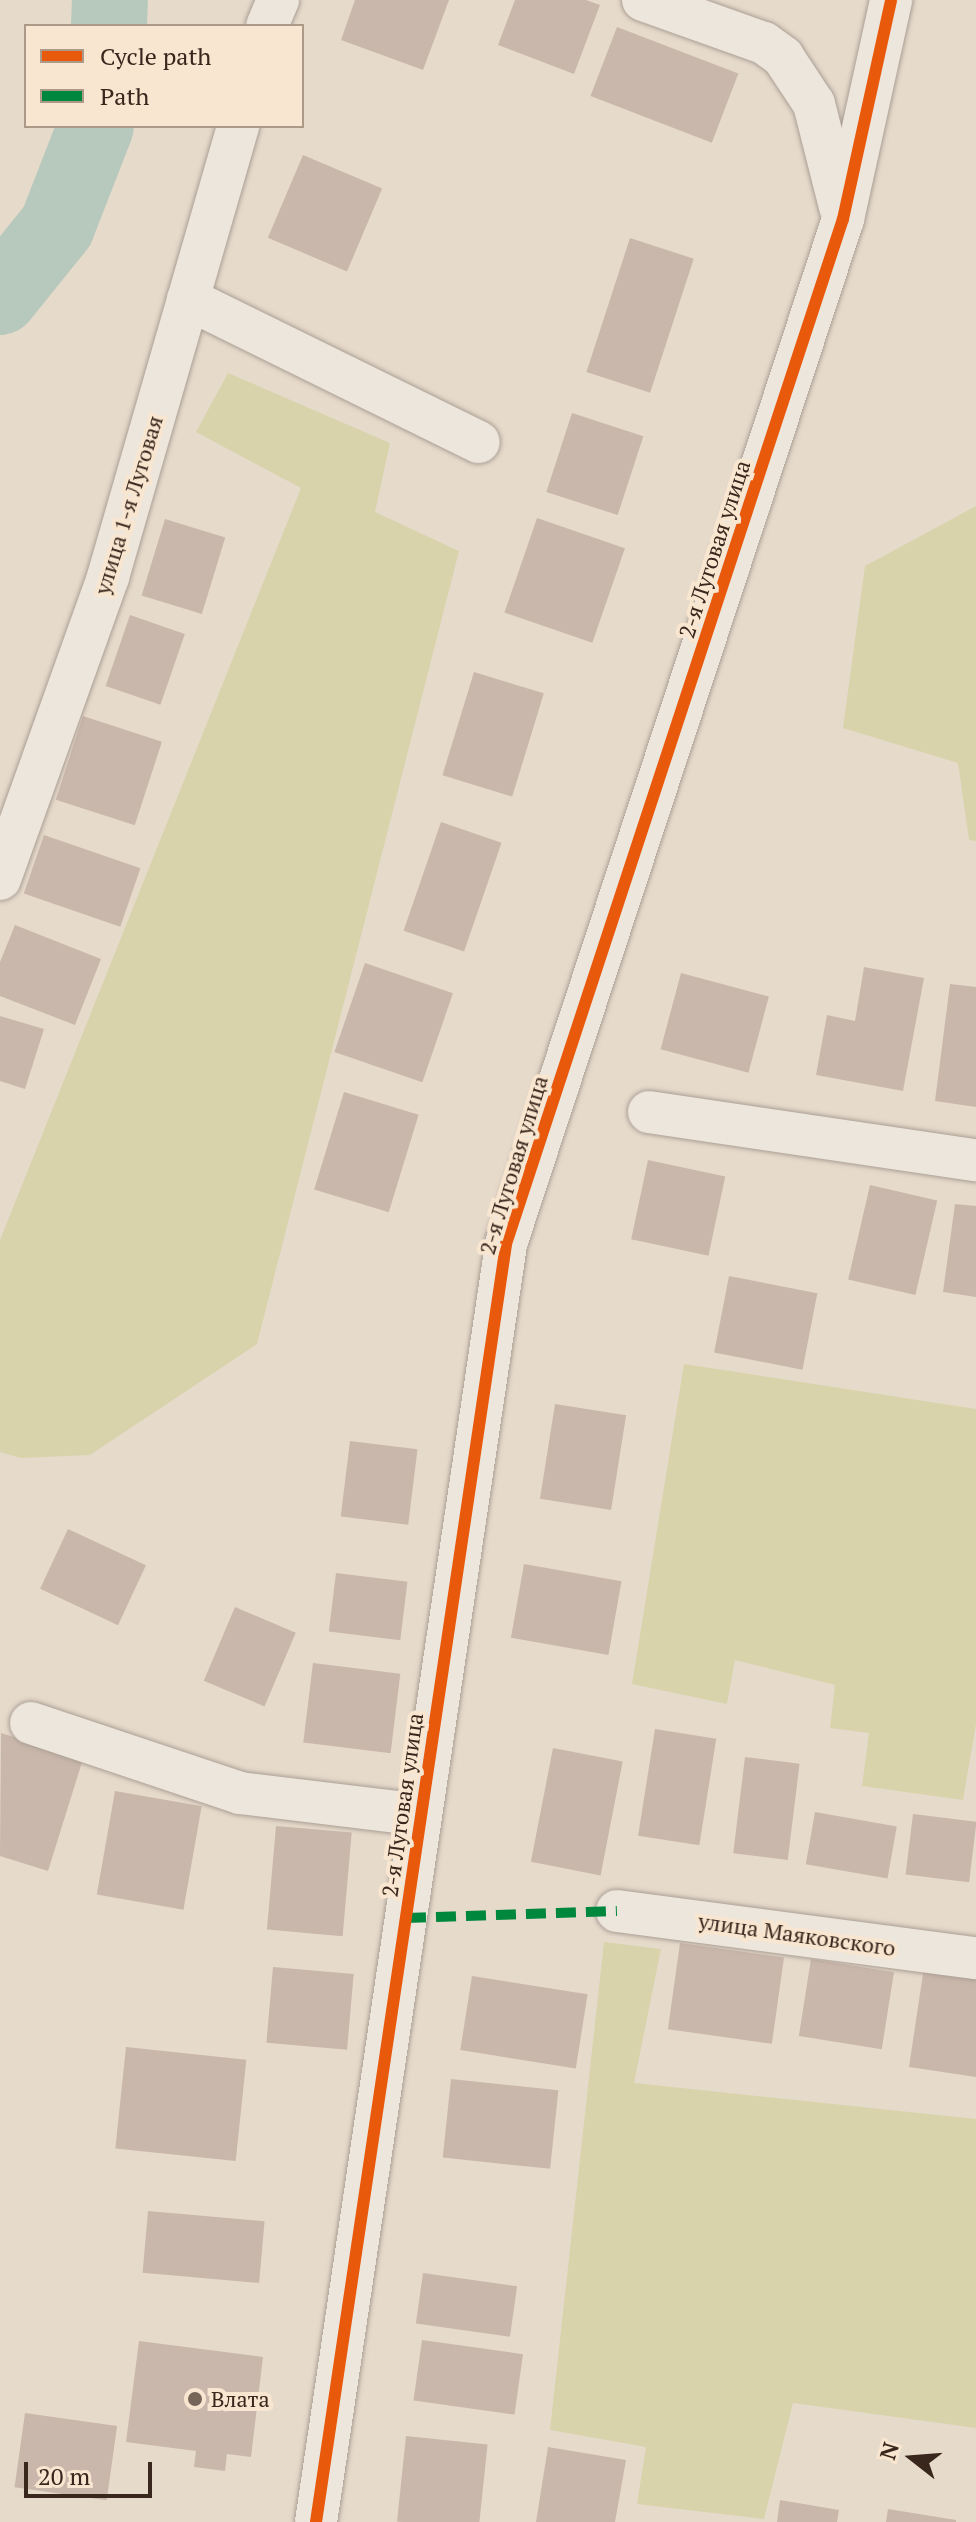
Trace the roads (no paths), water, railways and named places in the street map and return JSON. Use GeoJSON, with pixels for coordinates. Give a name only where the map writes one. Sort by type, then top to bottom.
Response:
{"type":"FeatureCollection","features":[{"type":"Feature","properties":{"kind":"street"},"geometry":{"type":"LineString","coordinates":[[268,24],[278,0]]}},
{"type":"Feature","properties":{"kind":"street"},"geometry":{"type":"LineString","coordinates":[[643,0],[764,43],[783,57],[814,104],[843,219]]}},
{"type":"Feature","properties":{"kind":"street","name":"2-я Луговая улица"},"geometry":{"type":"LineString","coordinates":[[316,2522],[506,1244],[843,219],[891,0]]}},
{"type":"Feature","properties":{"kind":"street","name":"улица 1-я Луговая"},"geometry":{"type":"LineString","coordinates":[[0,879],[108,577],[237,128]]}},
{"type":"Feature","properties":{"kind":"street"},"geometry":{"type":"LineString","coordinates":[[188,299],[479,442]]}},
{"type":"Feature","properties":{"kind":"street"},"geometry":{"type":"LineString","coordinates":[[649,1112],[976,1160]]}},
{"type":"Feature","properties":{"kind":"street"},"geometry":{"type":"LineString","coordinates":[[31,1723],[240,1793],[421,1815]]}},
{"type":"Feature","properties":{"kind":"street","name":"улица Маяковского"},"geometry":{"type":"LineString","coordinates":[[617,1911],[976,1958]]}},
{"type":"Feature","properties":{"kind":"waterway"},"geometry":{"type":"LineString","coordinates":[[109,24],[110,0]]}},
{"type":"Feature","properties":{"kind":"waterway"},"geometry":{"type":"LineString","coordinates":[[0,297],[57,226],[95,128]]}},
{"type":"Feature","properties":{"kind":"place","name":"Влата"},"geometry":{"type":"Point","coordinates":[195,2399]}}]}
